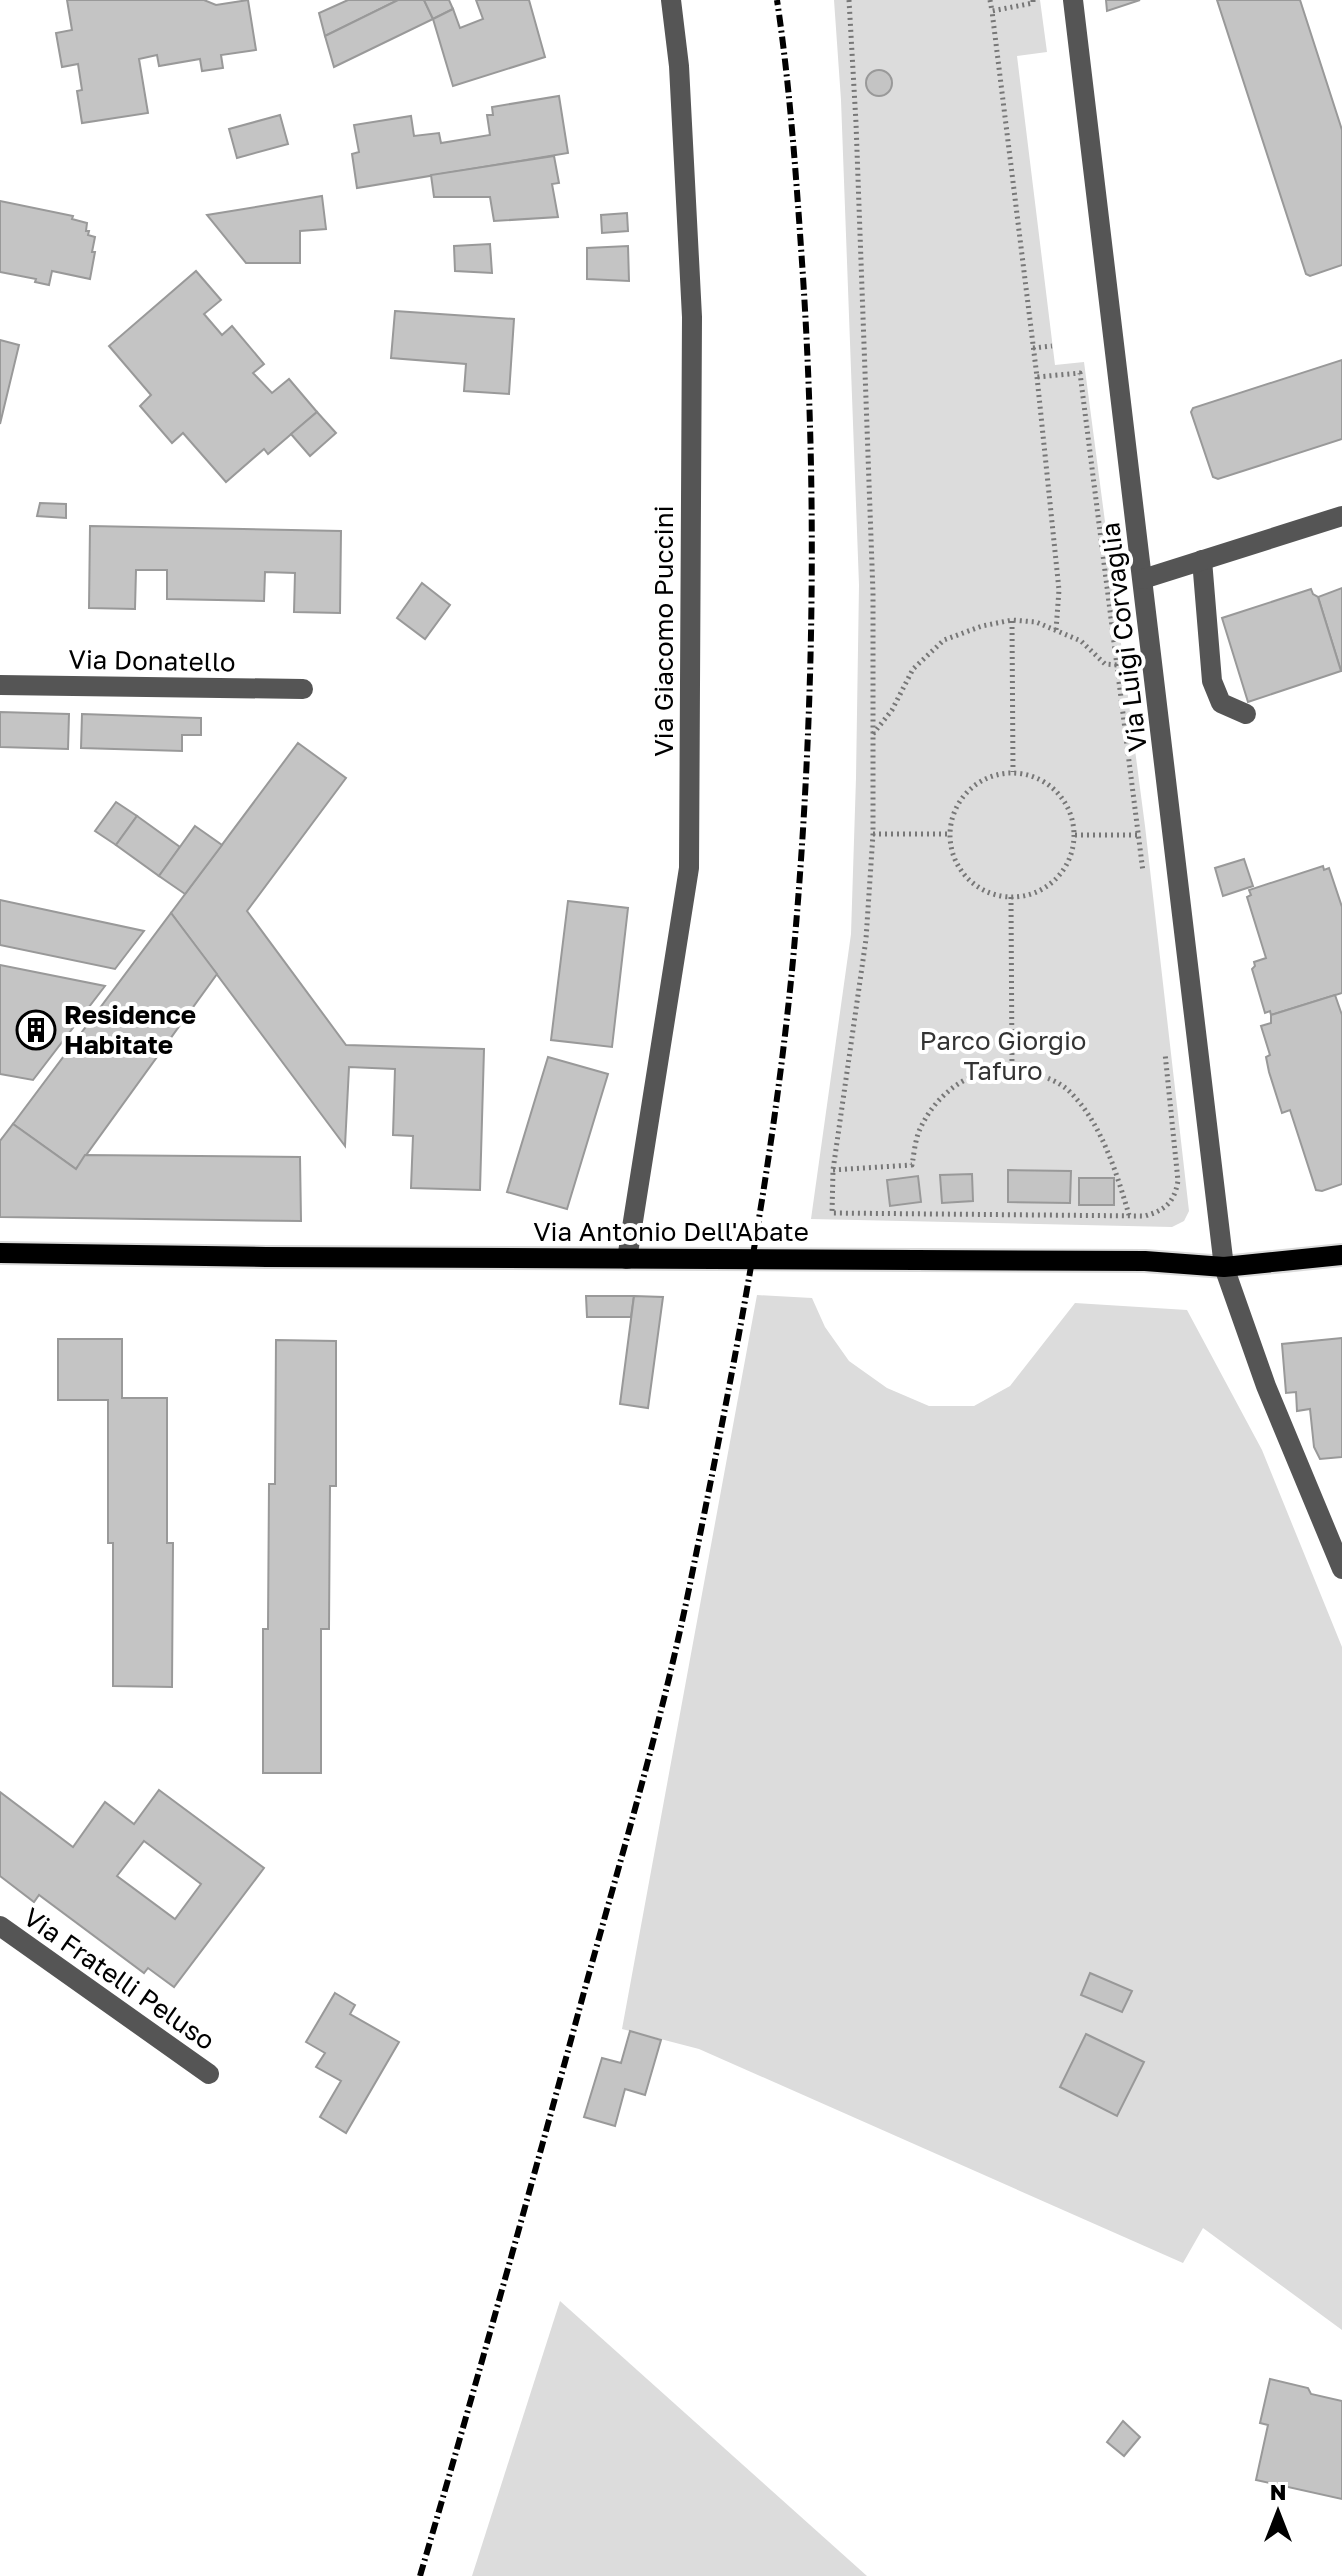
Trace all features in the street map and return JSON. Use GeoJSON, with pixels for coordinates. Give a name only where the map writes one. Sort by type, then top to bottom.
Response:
{"type":"FeatureCollection","features":[{"type":"Feature","properties":{"kind":"main road","name":"Via Antonio Dell'Abate"},"geometry":{"type":"LineString","coordinates":[[0,1253],[1145,1261],[1224,1267],[1342,1255]]}},
{"type":"Feature","properties":{"kind":"street","name":"Via Giacomo Puccini"},"geometry":{"type":"LineString","coordinates":[[627,1259],[689,868],[692,317],[679,66],[671,0]]}},
{"type":"Feature","properties":{"kind":"street","name":"Via Luigi Corvaglia"},"geometry":{"type":"LineString","coordinates":[[1073,0],[1224,1267],[1266,1386],[1342,1569]]}},
{"type":"Feature","properties":{"kind":"street"},"geometry":{"type":"LineString","coordinates":[[1143,579],[1342,516]]}},
{"type":"Feature","properties":{"kind":"street"},"geometry":{"type":"LineString","coordinates":[[1202,560],[1212,681],[1221,703],[1246,714]]}},
{"type":"Feature","properties":{"kind":"street","name":"Via Donatello"},"geometry":{"type":"LineString","coordinates":[[0,685],[303,689]]}},
{"type":"Feature","properties":{"kind":"street","name":"Via Fratelli Peluso"},"geometry":{"type":"LineString","coordinates":[[0,1926],[209,2074]]}},
{"type":"Feature","properties":{"kind":"path"},"geometry":{"type":"LineString","coordinates":[[849,0],[872,562],[873,834],[866,939],[833,1170],[832,1213],[1145,1216],[1164,1210],[1175,1196],[1178,1181],[1164,1045]]}},
{"type":"Feature","properties":{"kind":"path"},"geometry":{"type":"LineString","coordinates":[[990,0],[1037,377],[1059,590],[1056,630]]}},
{"type":"Feature","properties":{"kind":"path"},"geometry":{"type":"LineString","coordinates":[[992,11],[1033,3],[1033,0]]}},
{"type":"Feature","properties":{"kind":"path"},"geometry":{"type":"LineString","coordinates":[[1033,348],[1052,346]]}},
{"type":"Feature","properties":{"kind":"path"},"geometry":{"type":"LineString","coordinates":[[1037,377],[1080,373],[1144,880]]}},
{"type":"Feature","properties":{"kind":"path"},"geometry":{"type":"LineString","coordinates":[[873,735],[892,710],[913,669],[944,640],[982,626],[1012,620],[1036,622],[1081,641],[1105,664],[1118,665]]}},
{"type":"Feature","properties":{"kind":"path"},"geometry":{"type":"LineString","coordinates":[[1012,620],[1013,772]]}},
{"type":"Feature","properties":{"kind":"path"},"geometry":{"type":"LineString","coordinates":[[1013,772],[1037,777],[1057,791],[1070,811],[1075,835],[1070,859],[1056,880],[1035,893],[1011,897],[987,892],[967,878],[954,858],[949,834],[954,810],[968,790],[989,776],[1013,772]]}},
{"type":"Feature","properties":{"kind":"path"},"geometry":{"type":"LineString","coordinates":[[873,834],[949,834]]}},
{"type":"Feature","properties":{"kind":"path"},"geometry":{"type":"LineString","coordinates":[[1075,835],[1138,835]]}},
{"type":"Feature","properties":{"kind":"path"},"geometry":{"type":"LineString","coordinates":[[1011,897],[1012,1068]]}},
{"type":"Feature","properties":{"kind":"path"},"geometry":{"type":"LineString","coordinates":[[833,1170],[912,1165],[919,1131],[936,1101],[964,1079],[984,1071],[1012,1068],[1045,1076],[1070,1092],[1087,1113],[1117,1173],[1129,1215]]}},
{"type":"Feature","properties":{"kind":"green space","name":"Parco Giorgio Tafuro"},"geometry":{"type":"Polygon","coordinates":[[[834,0],[1040,0],[1047,52],[1017,56],[1055,365],[1084,362],[1145,826],[1189,1211],[1184,1221],[1172,1227],[811,1219],[851,934],[856,778],[859,585],[841,100],[834,0]]]}},
{"type":"Feature","properties":{"kind":"green space"},"geometry":{"type":"Polygon","coordinates":[[[757,1295],[812,1298],[825,1327],[849,1361],[887,1388],[929,1406],[974,1406],[1010,1386],[1075,1303],[1187,1310],[1262,1450],[1342,1647],[1342,2330],[1203,2228],[1183,2263],[699,2049],[622,2029],[757,1295]]]}},
{"type":"Feature","properties":{"kind":"green space"},"geometry":{"type":"Polygon","coordinates":[[[560,2301],[867,2576],[472,2576],[560,2301]]]}},
{"type":"Feature","properties":{"kind":"building"},"geometry":{"type":"Polygon","coordinates":[[[67,0],[204,0],[216,5],[248,0],[256,50],[221,55],[223,68],[202,71],[200,59],[159,66],[157,55],[139,59],[148,113],[82,123],[77,91],[82,90],[78,64],[62,67],[56,33],[72,30],[67,0]]]}},
{"type":"Feature","properties":{"kind":"building"},"geometry":{"type":"Polygon","coordinates":[[[348,0],[398,0],[325,36],[319,13],[348,0]]]}},
{"type":"Feature","properties":{"kind":"building"},"geometry":{"type":"Polygon","coordinates":[[[398,0],[424,0],[433,19],[334,67],[325,36],[398,0]]]}},
{"type":"Feature","properties":{"kind":"building"},"geometry":{"type":"Polygon","coordinates":[[[424,0],[449,0],[453,9],[433,19],[424,0]]]}},
{"type":"Feature","properties":{"kind":"building"},"geometry":{"type":"Polygon","coordinates":[[[476,0],[529,0],[545,57],[453,86],[433,19],[453,9],[460,28],[483,19],[476,0]]]}},
{"type":"Feature","properties":{"kind":"building"},"geometry":{"type":"Polygon","coordinates":[[[1106,0],[1140,0],[1107,11],[1106,0]]]}},
{"type":"Feature","properties":{"kind":"building"},"geometry":{"type":"Polygon","coordinates":[[[1217,0],[1300,0],[1342,130],[1342,265],[1310,276],[1306,274],[1217,0]]]}},
{"type":"Feature","properties":{"kind":"building"},"geometry":{"type":"Polygon","coordinates":[[[879,70],[889,73],[892,83],[889,93],[879,96],[869,93],[866,83],[869,73],[879,70]]]}},
{"type":"Feature","properties":{"kind":"building"},"geometry":{"type":"Polygon","coordinates":[[[559,96],[568,153],[357,188],[352,154],[359,152],[354,125],[411,116],[414,136],[439,133],[441,143],[490,135],[487,115],[493,115],[492,107],[559,96]]]}},
{"type":"Feature","properties":{"kind":"building"},"geometry":{"type":"Polygon","coordinates":[[[280,115],[288,144],[237,158],[229,129],[280,115]]]}},
{"type":"Feature","properties":{"kind":"building"},"geometry":{"type":"Polygon","coordinates":[[[554,156],[559,183],[552,184],[558,217],[494,221],[490,197],[434,197],[431,175],[554,156]]]}},
{"type":"Feature","properties":{"kind":"building"},"geometry":{"type":"Polygon","coordinates":[[[322,196],[326,229],[300,231],[300,263],[246,263],[207,215],[322,196]]]}},
{"type":"Feature","properties":{"kind":"building"},"geometry":{"type":"Polygon","coordinates":[[[0,201],[73,216],[72,219],[87,223],[88,235],[95,237],[90,279],[52,271],[49,285],[35,282],[36,279],[0,272],[0,201]]]}},
{"type":"Feature","properties":{"kind":"building"},"geometry":{"type":"Polygon","coordinates":[[[627,213],[628,231],[602,233],[601,215],[627,213]]]}},
{"type":"Feature","properties":{"kind":"building"},"geometry":{"type":"Polygon","coordinates":[[[490,244],[492,273],[455,271],[454,246],[490,244]]]}},
{"type":"Feature","properties":{"kind":"building"},"geometry":{"type":"Polygon","coordinates":[[[628,246],[629,281],[587,279],[587,248],[628,246]]]}},
{"type":"Feature","properties":{"kind":"building"},"geometry":{"type":"Polygon","coordinates":[[[196,271],[221,300],[204,314],[222,335],[232,326],[264,364],[253,373],[272,393],[289,379],[317,412],[268,454],[264,449],[226,482],[183,433],[172,443],[140,406],[151,395],[109,346],[196,271]]]}},
{"type":"Feature","properties":{"kind":"building"},"geometry":{"type":"Polygon","coordinates":[[[395,311],[514,319],[509,394],[464,391],[466,364],[391,358],[395,311]]]}},
{"type":"Feature","properties":{"kind":"building"},"geometry":{"type":"Polygon","coordinates":[[[0,340],[19,345],[0,424],[0,340]]]}},
{"type":"Feature","properties":{"kind":"building"},"geometry":{"type":"Polygon","coordinates":[[[1342,360],[1342,439],[1218,479],[1213,477],[1191,412],[1193,408],[1342,360]]]}},
{"type":"Feature","properties":{"kind":"building"},"geometry":{"type":"Polygon","coordinates":[[[317,412],[336,433],[310,456],[291,434],[317,412]]]}},
{"type":"Feature","properties":{"kind":"building"},"geometry":{"type":"Polygon","coordinates":[[[40,503],[66,504],[66,518],[37,516],[40,503]]]}},
{"type":"Feature","properties":{"kind":"building"},"geometry":{"type":"Polygon","coordinates":[[[90,526],[341,531],[340,613],[294,612],[295,573],[265,572],[264,601],[167,599],[167,570],[136,570],[135,609],[89,608],[90,526]]]}},
{"type":"Feature","properties":{"kind":"building"},"geometry":{"type":"Polygon","coordinates":[[[422,583],[450,605],[425,639],[397,618],[422,583]]]}},
{"type":"Feature","properties":{"kind":"building"},"geometry":{"type":"Polygon","coordinates":[[[1342,588],[1342,671],[1341,671],[1318,597],[1342,588]]]}},
{"type":"Feature","properties":{"kind":"building"},"geometry":{"type":"Polygon","coordinates":[[[1311,589],[1318,597],[1341,671],[1248,702],[1222,618],[1311,589]]]}},
{"type":"Feature","properties":{"kind":"building"},"geometry":{"type":"Polygon","coordinates":[[[0,712],[69,714],[68,749],[0,747],[0,712]]]}},
{"type":"Feature","properties":{"kind":"building"},"geometry":{"type":"Polygon","coordinates":[[[82,714],[201,718],[201,735],[182,735],[182,751],[81,748],[82,714]]]}},
{"type":"Feature","properties":{"kind":"building"},"geometry":{"type":"Polygon","coordinates":[[[298,743],[346,778],[247,911],[346,1045],[484,1049],[480,1190],[411,1188],[413,1136],[393,1135],[395,1069],[349,1067],[345,1146],[171,913],[298,743]]]}},
{"type":"Feature","properties":{"kind":"building"},"geometry":{"type":"Polygon","coordinates":[[[116,802],[137,816],[116,845],[95,831],[116,802]]]}},
{"type":"Feature","properties":{"kind":"building"},"geometry":{"type":"Polygon","coordinates":[[[137,816],[180,847],[159,876],[116,845],[137,816]]]}},
{"type":"Feature","properties":{"kind":"building"},"geometry":{"type":"Polygon","coordinates":[[[195,826],[222,845],[185,894],[159,876],[195,826]]]}},
{"type":"Feature","properties":{"kind":"building"},"geometry":{"type":"Polygon","coordinates":[[[1244,859],[1253,886],[1223,896],[1215,868],[1244,859]]]}},
{"type":"Feature","properties":{"kind":"building"},"geometry":{"type":"Polygon","coordinates":[[[1323,866],[1324,870],[1329,868],[1342,907],[1342,993],[1271,1015],[1270,1011],[1265,1013],[1252,969],[1254,962],[1266,958],[1247,897],[1251,895],[1249,890],[1323,866]]]}},
{"type":"Feature","properties":{"kind":"building"},"geometry":{"type":"Polygon","coordinates":[[[0,900],[144,931],[115,969],[0,945],[0,900]]]}},
{"type":"Feature","properties":{"kind":"building"},"geometry":{"type":"Polygon","coordinates":[[[568,901],[628,908],[612,1047],[551,1040],[568,901]]]}},
{"type":"Feature","properties":{"kind":"building"},"geometry":{"type":"Polygon","coordinates":[[[171,913],[217,974],[76,1169],[13,1124],[171,913]]]}},
{"type":"Feature","properties":{"kind":"building","name":"Residence Habitate"},"geometry":{"type":"Polygon","coordinates":[[[0,965],[105,986],[33,1080],[0,1074],[0,965]]]}},
{"type":"Feature","properties":{"kind":"building"},"geometry":{"type":"Polygon","coordinates":[[[1335,995],[1342,1015],[1342,1184],[1322,1191],[1316,1190],[1290,1110],[1282,1113],[1269,1072],[1266,1057],[1270,1055],[1261,1026],[1271,1023],[1271,1015],[1335,995]]]}},
{"type":"Feature","properties":{"kind":"building"},"geometry":{"type":"Polygon","coordinates":[[[548,1057],[608,1074],[567,1209],[507,1192],[548,1057]]]}},
{"type":"Feature","properties":{"kind":"building"},"geometry":{"type":"Polygon","coordinates":[[[13,1124],[76,1169],[85,1155],[300,1157],[301,1221],[0,1217],[0,1141],[13,1124]]]}},
{"type":"Feature","properties":{"kind":"building"},"geometry":{"type":"Polygon","coordinates":[[[1008,1170],[1071,1171],[1070,1203],[1008,1202],[1008,1170]]]}},
{"type":"Feature","properties":{"kind":"building"},"geometry":{"type":"Polygon","coordinates":[[[972,1174],[973,1201],[942,1203],[940,1175],[972,1174]]]}},
{"type":"Feature","properties":{"kind":"building"},"geometry":{"type":"Polygon","coordinates":[[[918,1176],[921,1202],[890,1206],[887,1180],[918,1176]]]}},
{"type":"Feature","properties":{"kind":"building"},"geometry":{"type":"Polygon","coordinates":[[[1079,1178],[1114,1178],[1114,1205],[1079,1205],[1079,1178]]]}},
{"type":"Feature","properties":{"kind":"building"},"geometry":{"type":"Polygon","coordinates":[[[586,1296],[634,1296],[631,1317],[587,1317],[586,1296]]]}},
{"type":"Feature","properties":{"kind":"building"},"geometry":{"type":"Polygon","coordinates":[[[634,1296],[663,1297],[648,1408],[620,1404],[634,1296]]]}},
{"type":"Feature","properties":{"kind":"building"},"geometry":{"type":"Polygon","coordinates":[[[1342,1338],[1342,1457],[1320,1459],[1314,1447],[1310,1409],[1297,1411],[1296,1392],[1286,1393],[1282,1344],[1342,1338]]]}},
{"type":"Feature","properties":{"kind":"building"},"geometry":{"type":"Polygon","coordinates":[[[58,1339],[122,1339],[122,1398],[167,1398],[167,1543],[173,1543],[172,1687],[113,1686],[113,1543],[108,1543],[108,1400],[58,1400],[58,1339]]]}},
{"type":"Feature","properties":{"kind":"building"},"geometry":{"type":"Polygon","coordinates":[[[276,1340],[336,1341],[336,1486],[330,1486],[329,1629],[321,1629],[321,1773],[263,1773],[263,1629],[268,1629],[269,1484],[275,1484],[276,1340]]]}},
{"type":"Feature","properties":{"kind":"building"},"geometry":{"type":"Polygon","coordinates":[[[159,1790],[264,1868],[174,1987],[148,1968],[144,1973],[39,1895],[34,1902],[0,1876],[0,1792],[73,1847],[105,1802],[134,1824],[159,1790]],[[144,1841],[117,1876],[175,1919],[201,1884],[144,1841]]]}},
{"type":"Feature","properties":{"kind":"building"},"geometry":{"type":"Polygon","coordinates":[[[1090,1973],[1132,1991],[1122,2012],[1081,1995],[1090,1973]]]}},
{"type":"Feature","properties":{"kind":"building"},"geometry":{"type":"Polygon","coordinates":[[[335,1993],[355,2005],[350,2014],[399,2042],[346,2133],[320,2117],[341,2081],[316,2067],[325,2053],[306,2042],[335,1993]]]}},
{"type":"Feature","properties":{"kind":"building"},"geometry":{"type":"Polygon","coordinates":[[[630,2031],[661,2040],[645,2095],[625,2089],[615,2126],[584,2117],[602,2058],[621,2063],[630,2031]]]}},
{"type":"Feature","properties":{"kind":"building"},"geometry":{"type":"Polygon","coordinates":[[[1086,2034],[1144,2062],[1117,2116],[1060,2087],[1086,2034]]]}},
{"type":"Feature","properties":{"kind":"building"},"geometry":{"type":"Polygon","coordinates":[[[1270,2379],[1308,2388],[1311,2394],[1342,2401],[1342,2499],[1256,2480],[1268,2425],[1260,2423],[1270,2379]]]}},
{"type":"Feature","properties":{"kind":"building"},"geometry":{"type":"Polygon","coordinates":[[[1123,2421],[1140,2437],[1124,2456],[1107,2442],[1123,2421]]]}},
{"type":"Feature","properties":{"kind":"railway"},"geometry":{"type":"LineString","coordinates":[[420,2576],[524,2211],[667,1687],[736,1351],[763,1195],[785,1039],[806,786],[812,524],[802,262],[789,98],[777,0]]}},
{"type":"Feature","properties":{"kind":"place","name":"Residence Habitate"},"geometry":{"type":"Point","coordinates":[36,1030]}}]}
